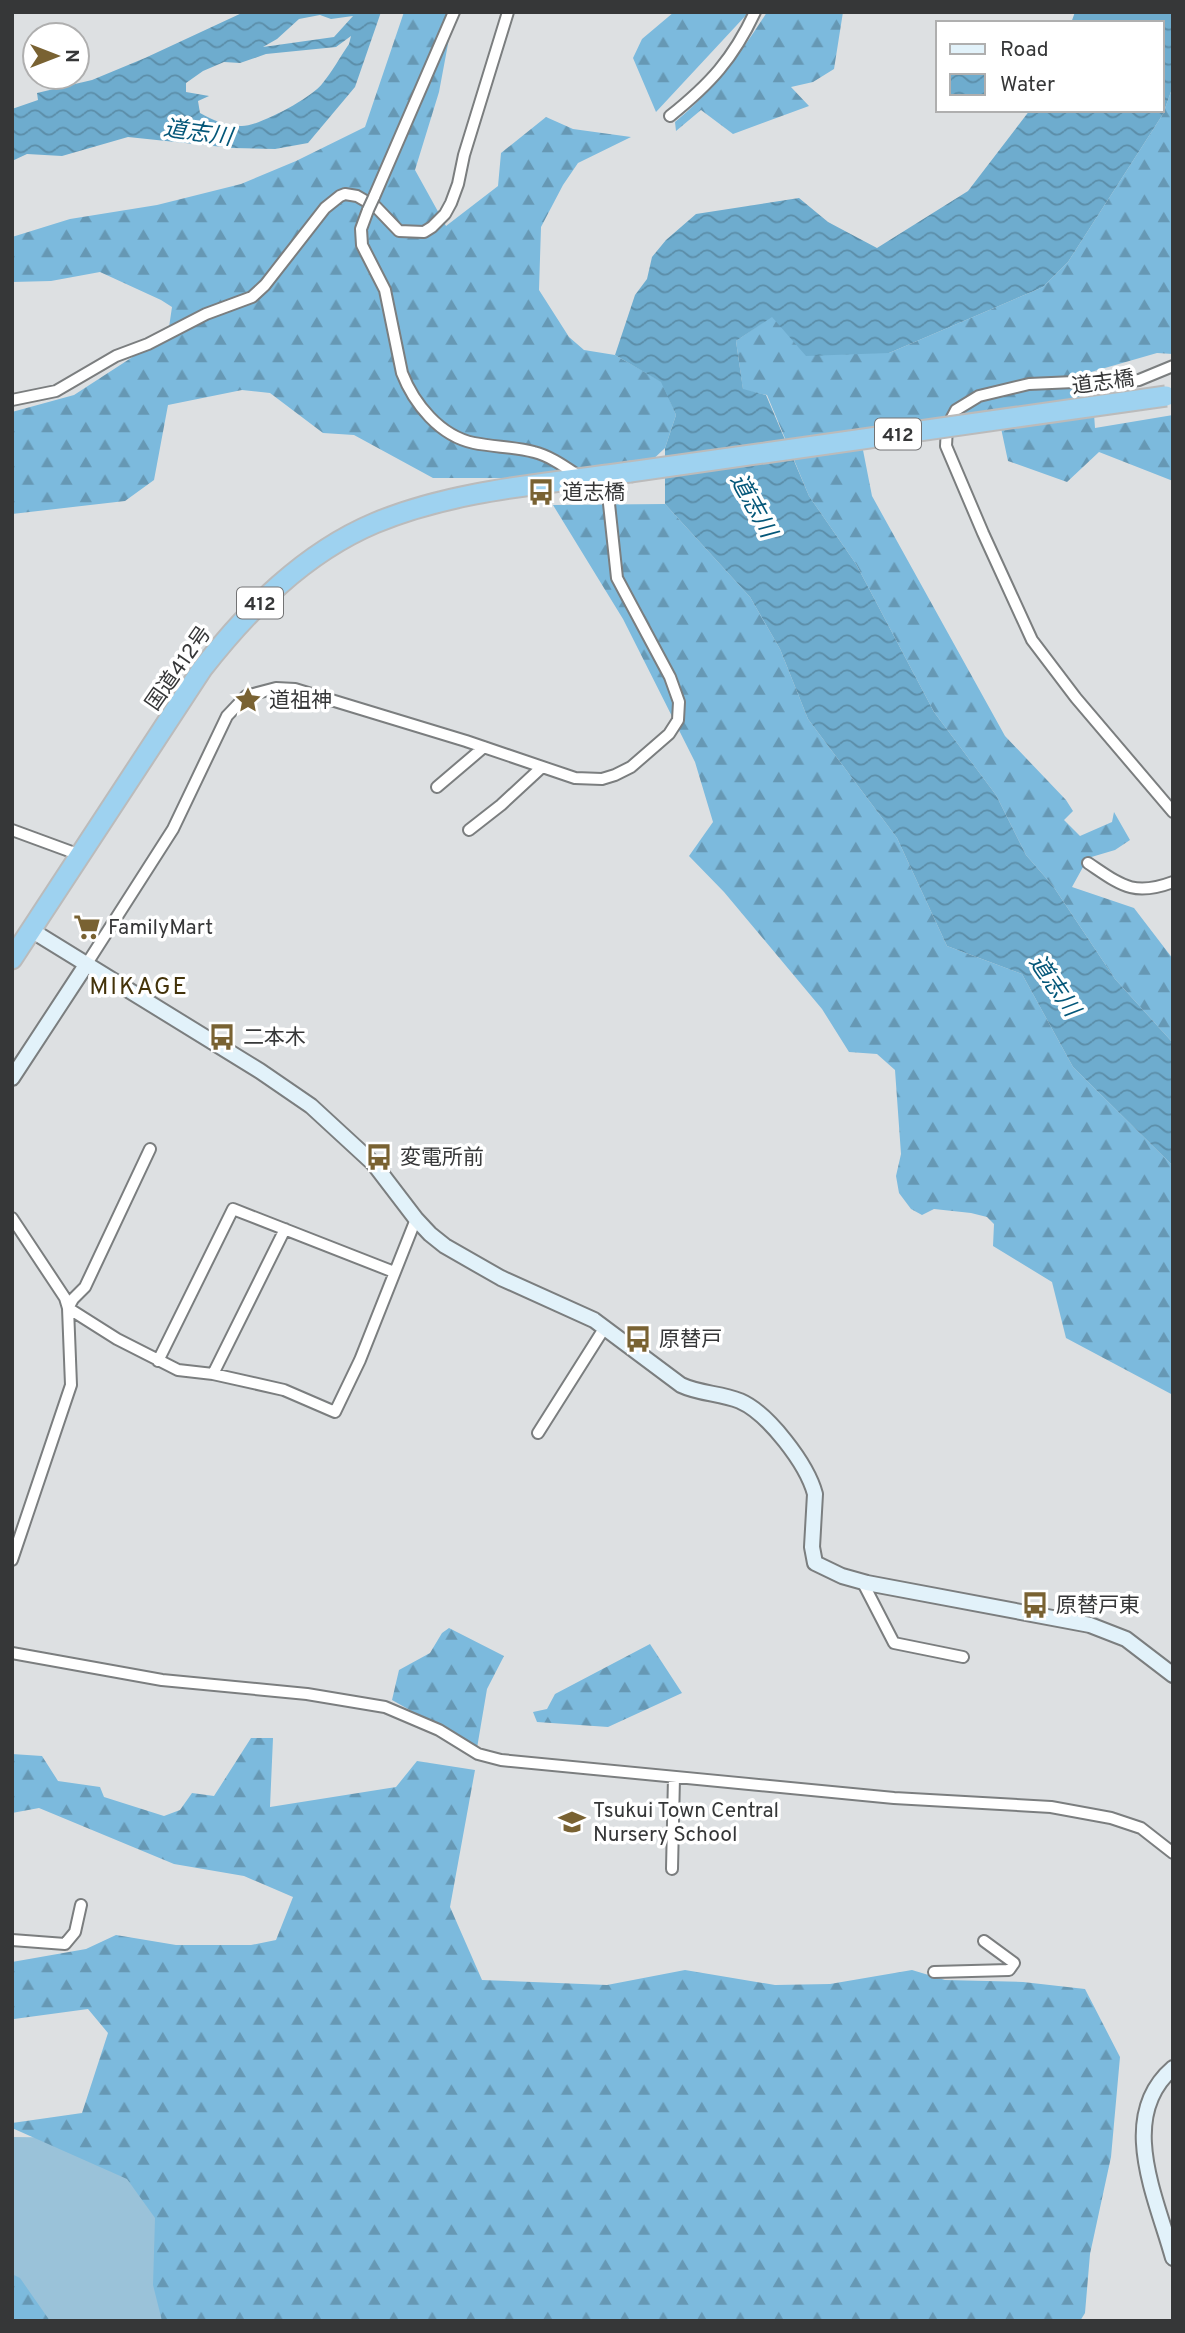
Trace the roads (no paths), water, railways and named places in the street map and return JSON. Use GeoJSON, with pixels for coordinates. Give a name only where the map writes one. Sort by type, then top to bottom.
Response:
{"type":"FeatureCollection","features":[{"type":"Feature","properties":{"kind":"highway","name":"道志橋"},"geometry":{"type":"LineString","coordinates":[[630,472],[1170,395]]}},
{"type":"Feature","properties":{"kind":"highway","name":"国道412号"},"geometry":{"type":"LineString","coordinates":[[12,959],[209,660],[233,630],[308,561],[375,523],[426,507],[498,491],[630,472]]}},
{"type":"Feature","properties":{"kind":"street"},"geometry":{"type":"LineString","coordinates":[[454,12],[368,210],[361,229],[362,245],[385,290],[406,384],[422,408],[442,428],[462,440],[537,452],[583,479]]}},
{"type":"Feature","properties":{"kind":"street"},"geometry":{"type":"LineString","coordinates":[[12,400],[56,391],[116,356],[148,344],[222,307],[252,297],[265,285],[326,208],[340,196],[357,196],[376,207],[399,231],[424,232],[439,222],[455,195],[464,155],[508,12]]}},
{"type":"Feature","properties":{"kind":"street"},"geometry":{"type":"LineString","coordinates":[[670,116],[709,83],[741,43],[755,12]]}},
{"type":"Feature","properties":{"kind":"street"},"geometry":{"type":"LineString","coordinates":[[1173,366],[1139,380],[1104,385],[1074,382],[1030,384],[979,396],[956,410],[947,427],[946,446],[1032,640],[1076,698],[1173,812]]}},
{"type":"Feature","properties":{"kind":"street"},"geometry":{"type":"LineString","coordinates":[[12,1078],[181,814],[227,716],[246,696],[276,688],[295,689],[581,779],[602,779],[631,767],[669,734],[678,720],[679,702],[670,677],[617,578],[606,476]]}},
{"type":"Feature","properties":{"kind":"street"},"geometry":{"type":"LineString","coordinates":[[438,787],[484,747]]}},
{"type":"Feature","properties":{"kind":"street"},"geometry":{"type":"LineString","coordinates":[[469,830],[542,767]]}},
{"type":"Feature","properties":{"kind":"street"},"geometry":{"type":"LineString","coordinates":[[12,830],[80,855]]}},
{"type":"Feature","properties":{"kind":"street"},"geometry":{"type":"LineString","coordinates":[[1088,863],[1131,889],[1157,888],[1173,882]]}},
{"type":"Feature","properties":{"kind":"street"},"geometry":{"type":"LineString","coordinates":[[31,930],[260,1070],[311,1106],[379,1170],[416,1219],[437,1240],[501,1278],[574,1310],[605,1327],[681,1385],[693,1391],[737,1400],[748,1405],[771,1424],[813,1485],[815,1494],[812,1547],[815,1563],[827,1570],[862,1581],[1090,1625],[1126,1639],[1173,1675]]}},
{"type":"Feature","properties":{"kind":"street"},"geometry":{"type":"LineString","coordinates":[[68,1308],[85,1287],[150,1149]]}},
{"type":"Feature","properties":{"kind":"street"},"geometry":{"type":"LineString","coordinates":[[158,1361],[233,1209],[394,1272]]}},
{"type":"Feature","properties":{"kind":"street"},"geometry":{"type":"LineString","coordinates":[[12,1218],[65,1298],[68,1308],[71,1385],[12,1560]]}},
{"type":"Feature","properties":{"kind":"street"},"geometry":{"type":"LineString","coordinates":[[68,1308],[117,1339],[178,1370],[213,1374],[284,1390],[335,1412],[360,1360],[416,1219]]}},
{"type":"Feature","properties":{"kind":"street"},"geometry":{"type":"LineString","coordinates":[[213,1374],[285,1229]]}},
{"type":"Feature","properties":{"kind":"street"},"geometry":{"type":"LineString","coordinates":[[538,1433],[605,1327]]}},
{"type":"Feature","properties":{"kind":"street"},"geometry":{"type":"LineString","coordinates":[[862,1581],[894,1643],[963,1657]]}},
{"type":"Feature","properties":{"kind":"street"},"geometry":{"type":"LineString","coordinates":[[12,1653],[162,1680],[213,1683],[352,1700],[385,1707],[439,1730],[478,1754],[501,1760],[894,1798],[1051,1807],[1111,1818],[1141,1828],[1173,1853]]}},
{"type":"Feature","properties":{"kind":"street"},"geometry":{"type":"LineString","coordinates":[[672,1869],[674,1777]]}},
{"type":"Feature","properties":{"kind":"street"},"geometry":{"type":"LineString","coordinates":[[12,1940],[65,1944],[75,1933],[81,1905]]}},
{"type":"Feature","properties":{"kind":"street"},"geometry":{"type":"LineString","coordinates":[[934,1972],[1009,1970],[1014,1963],[984,1941]]}},
{"type":"Feature","properties":{"kind":"street"},"geometry":{"type":"LineString","coordinates":[[1173,2068],[1161,2079],[1153,2093],[1146,2110],[1143,2132],[1144,2158],[1173,2258]]}},
{"type":"Feature","properties":{"kind":"water","name":"道志川"},"geometry":{"type":"Polygon","coordinates":[[[244,12],[381,12],[355,87],[308,143],[275,149],[233,148],[128,137],[62,156],[27,154],[12,161],[12,109],[38,100],[37,93],[45,91],[91,91],[92,80],[244,12]],[[320,15],[299,19],[277,39],[263,47],[334,37],[353,16],[331,19],[320,15]],[[351,36],[336,47],[266,54],[240,63],[224,62],[203,71],[186,83],[186,92],[209,96],[198,101],[200,113],[230,125],[249,125],[284,111],[316,90],[349,44],[351,36]]]}},
{"type":"Feature","properties":{"kind":"water"},"geometry":{"type":"Polygon","coordinates":[[[1075,12],[1173,12],[1173,86],[1164,111],[1164,21],[1072,21],[1075,12]]]}},
{"type":"Feature","properties":{"kind":"water","name":"道志川"},"geometry":{"type":"Polygon","coordinates":[[[1028,112],[1164,112],[1068,262],[1043,287],[889,353],[806,356],[772,317],[736,341],[743,389],[766,395],[809,496],[856,564],[934,712],[996,795],[1026,855],[1053,886],[1115,979],[1173,1043],[1173,1166],[1073,1067],[1022,974],[947,946],[897,838],[808,719],[780,649],[750,597],[665,504],[665,448],[676,415],[661,382],[615,355],[635,295],[647,279],[652,257],[666,240],[696,214],[799,198],[828,222],[877,248],[968,191],[1028,112]]]}},
{"type":"Feature","properties":{"kind":"place","name":"道志橋"},"geometry":{"type":"Point","coordinates":[541,492]}},
{"type":"Feature","properties":{"kind":"place","name":"道祖神"},"geometry":{"type":"Point","coordinates":[248,700]}},
{"type":"Feature","properties":{"kind":"place","name":"FamilyMart"},"geometry":{"type":"Point","coordinates":[87,927]}},
{"type":"Feature","properties":{"kind":"place","name":"二本木"},"geometry":{"type":"Point","coordinates":[222,1037]}},
{"type":"Feature","properties":{"kind":"place","name":"変電所前"},"geometry":{"type":"Point","coordinates":[379,1157]}},
{"type":"Feature","properties":{"kind":"place","name":"原替戸"},"geometry":{"type":"Point","coordinates":[638,1339]}},
{"type":"Feature","properties":{"kind":"place","name":"原替戸東"},"geometry":{"type":"Point","coordinates":[1035,1605]}},
{"type":"Feature","properties":{"kind":"place","name":"Tsukui Town Central Nursery School"},"geometry":{"type":"Point","coordinates":[572,1822]}},
{"type":"Feature","properties":{"kind":"district","name":"MIKAGE"},"geometry":{"type":"Point","coordinates":[139,986]}}]}
